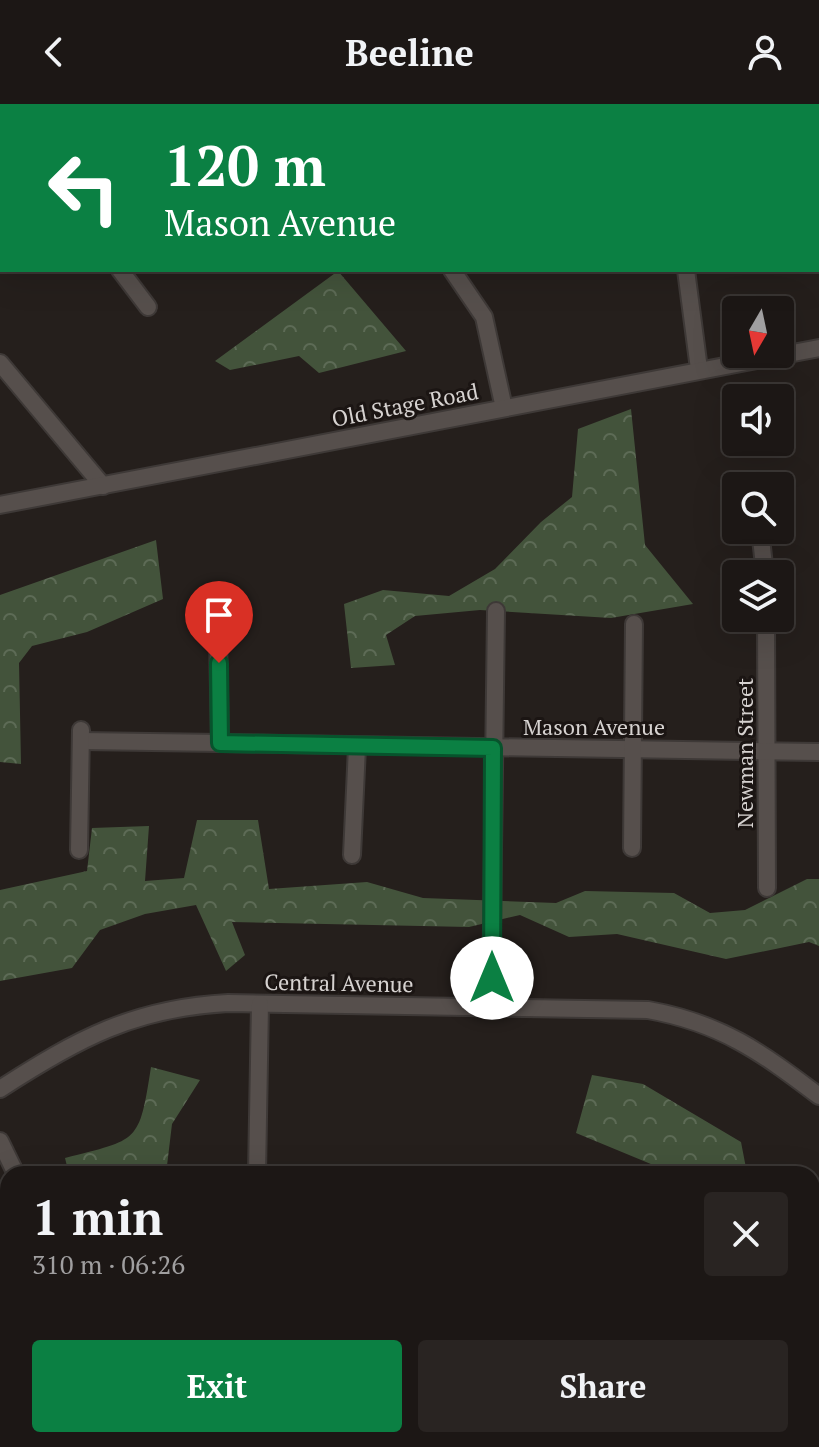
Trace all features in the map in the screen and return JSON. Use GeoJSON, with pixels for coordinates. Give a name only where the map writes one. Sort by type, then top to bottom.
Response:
{"type":"FeatureCollection","features":[{"type":"Feature","properties":{"kind":"street"},"geometry":{"type":"LineString","coordinates":[[122,272],[148,307]]}},
{"type":"Feature","properties":{"kind":"street"},"geometry":{"type":"LineString","coordinates":[[453,272],[484,317],[504,408]]}},
{"type":"Feature","properties":{"kind":"street"},"geometry":{"type":"LineString","coordinates":[[686,272],[699,369]]}},
{"type":"Feature","properties":{"kind":"street","name":"Old Stage Road"},"geometry":{"type":"LineString","coordinates":[[0,505],[819,348]]}},
{"type":"Feature","properties":{"kind":"street"},"geometry":{"type":"LineString","coordinates":[[0,363],[103,486]]}},
{"type":"Feature","properties":{"kind":"street"},"geometry":{"type":"LineString","coordinates":[[491,1007],[496,611]]}},
{"type":"Feature","properties":{"kind":"street"},"geometry":{"type":"LineString","coordinates":[[632,848],[634,624]]}},
{"type":"Feature","properties":{"kind":"street","name":"Newman Street"},"geometry":{"type":"LineString","coordinates":[[766,632],[767,888]]}},
{"type":"Feature","properties":{"kind":"street"},"geometry":{"type":"LineString","coordinates":[[218,636],[220,743]]}},
{"type":"Feature","properties":{"kind":"street","name":"Mason Avenue"},"geometry":{"type":"LineString","coordinates":[[79,850],[81,736],[357,747],[819,752]]}},
{"type":"Feature","properties":{"kind":"street"},"geometry":{"type":"LineString","coordinates":[[352,855],[357,747]]}},
{"type":"Feature","properties":{"kind":"street"},"geometry":{"type":"LineString","coordinates":[[257,1166],[260,1004]]}},
{"type":"Feature","properties":{"kind":"street","name":"Central Avenue"},"geometry":{"type":"LineString","coordinates":[[0,1089],[64,1048],[127,1020],[194,1005],[260,1004],[620,1008],[675,1015],[728,1033],[753,1046],[819,1096]]}},
{"type":"Feature","properties":{"kind":"street"},"geometry":{"type":"LineString","coordinates":[[0,1141],[12,1166]]}},
{"type":"Feature","properties":{"kind":"green space"},"geometry":{"type":"Polygon","coordinates":[[[337,272],[406,351],[319,373],[299,356],[230,370],[215,361],[337,272]]]}},
{"type":"Feature","properties":{"kind":"green space"},"geometry":{"type":"Polygon","coordinates":[[[631,409],[645,545],[693,604],[611,618],[480,610],[415,616],[386,635],[395,665],[351,668],[344,604],[383,590],[449,596],[495,569],[541,522],[572,497],[578,429],[631,409]]]}},
{"type":"Feature","properties":{"kind":"green space"},"geometry":{"type":"Polygon","coordinates":[[[156,540],[163,599],[87,632],[32,646],[19,663],[21,764],[0,762],[0,595],[156,540]]]}},
{"type":"Feature","properties":{"kind":"green space"},"geometry":{"type":"Polygon","coordinates":[[[197,820],[258,820],[269,889],[367,882],[423,898],[556,903],[585,891],[674,893],[710,913],[745,910],[807,879],[819,879],[819,946],[809,942],[726,959],[617,934],[569,937],[520,915],[469,927],[232,922],[245,955],[226,971],[196,905],[145,914],[100,930],[72,968],[0,981],[0,890],[87,871],[92,828],[149,826],[145,881],[184,878],[197,820]]]}},
{"type":"Feature","properties":{"kind":"green space"},"geometry":{"type":"Polygon","coordinates":[[[151,1067],[200,1080],[172,1124],[167,1166],[67,1166],[65,1158],[122,1141],[138,1125],[151,1067]]]}},
{"type":"Feature","properties":{"kind":"green space"},"geometry":{"type":"Polygon","coordinates":[[[592,1075],[643,1084],[741,1142],[746,1166],[656,1166],[576,1133],[592,1075]]]}},
{"type":"Feature","properties":{"kind":"route"},"geometry":{"type":"LineString","coordinates":[[219,663],[220,743],[493,748],[492,978]]}}]}
